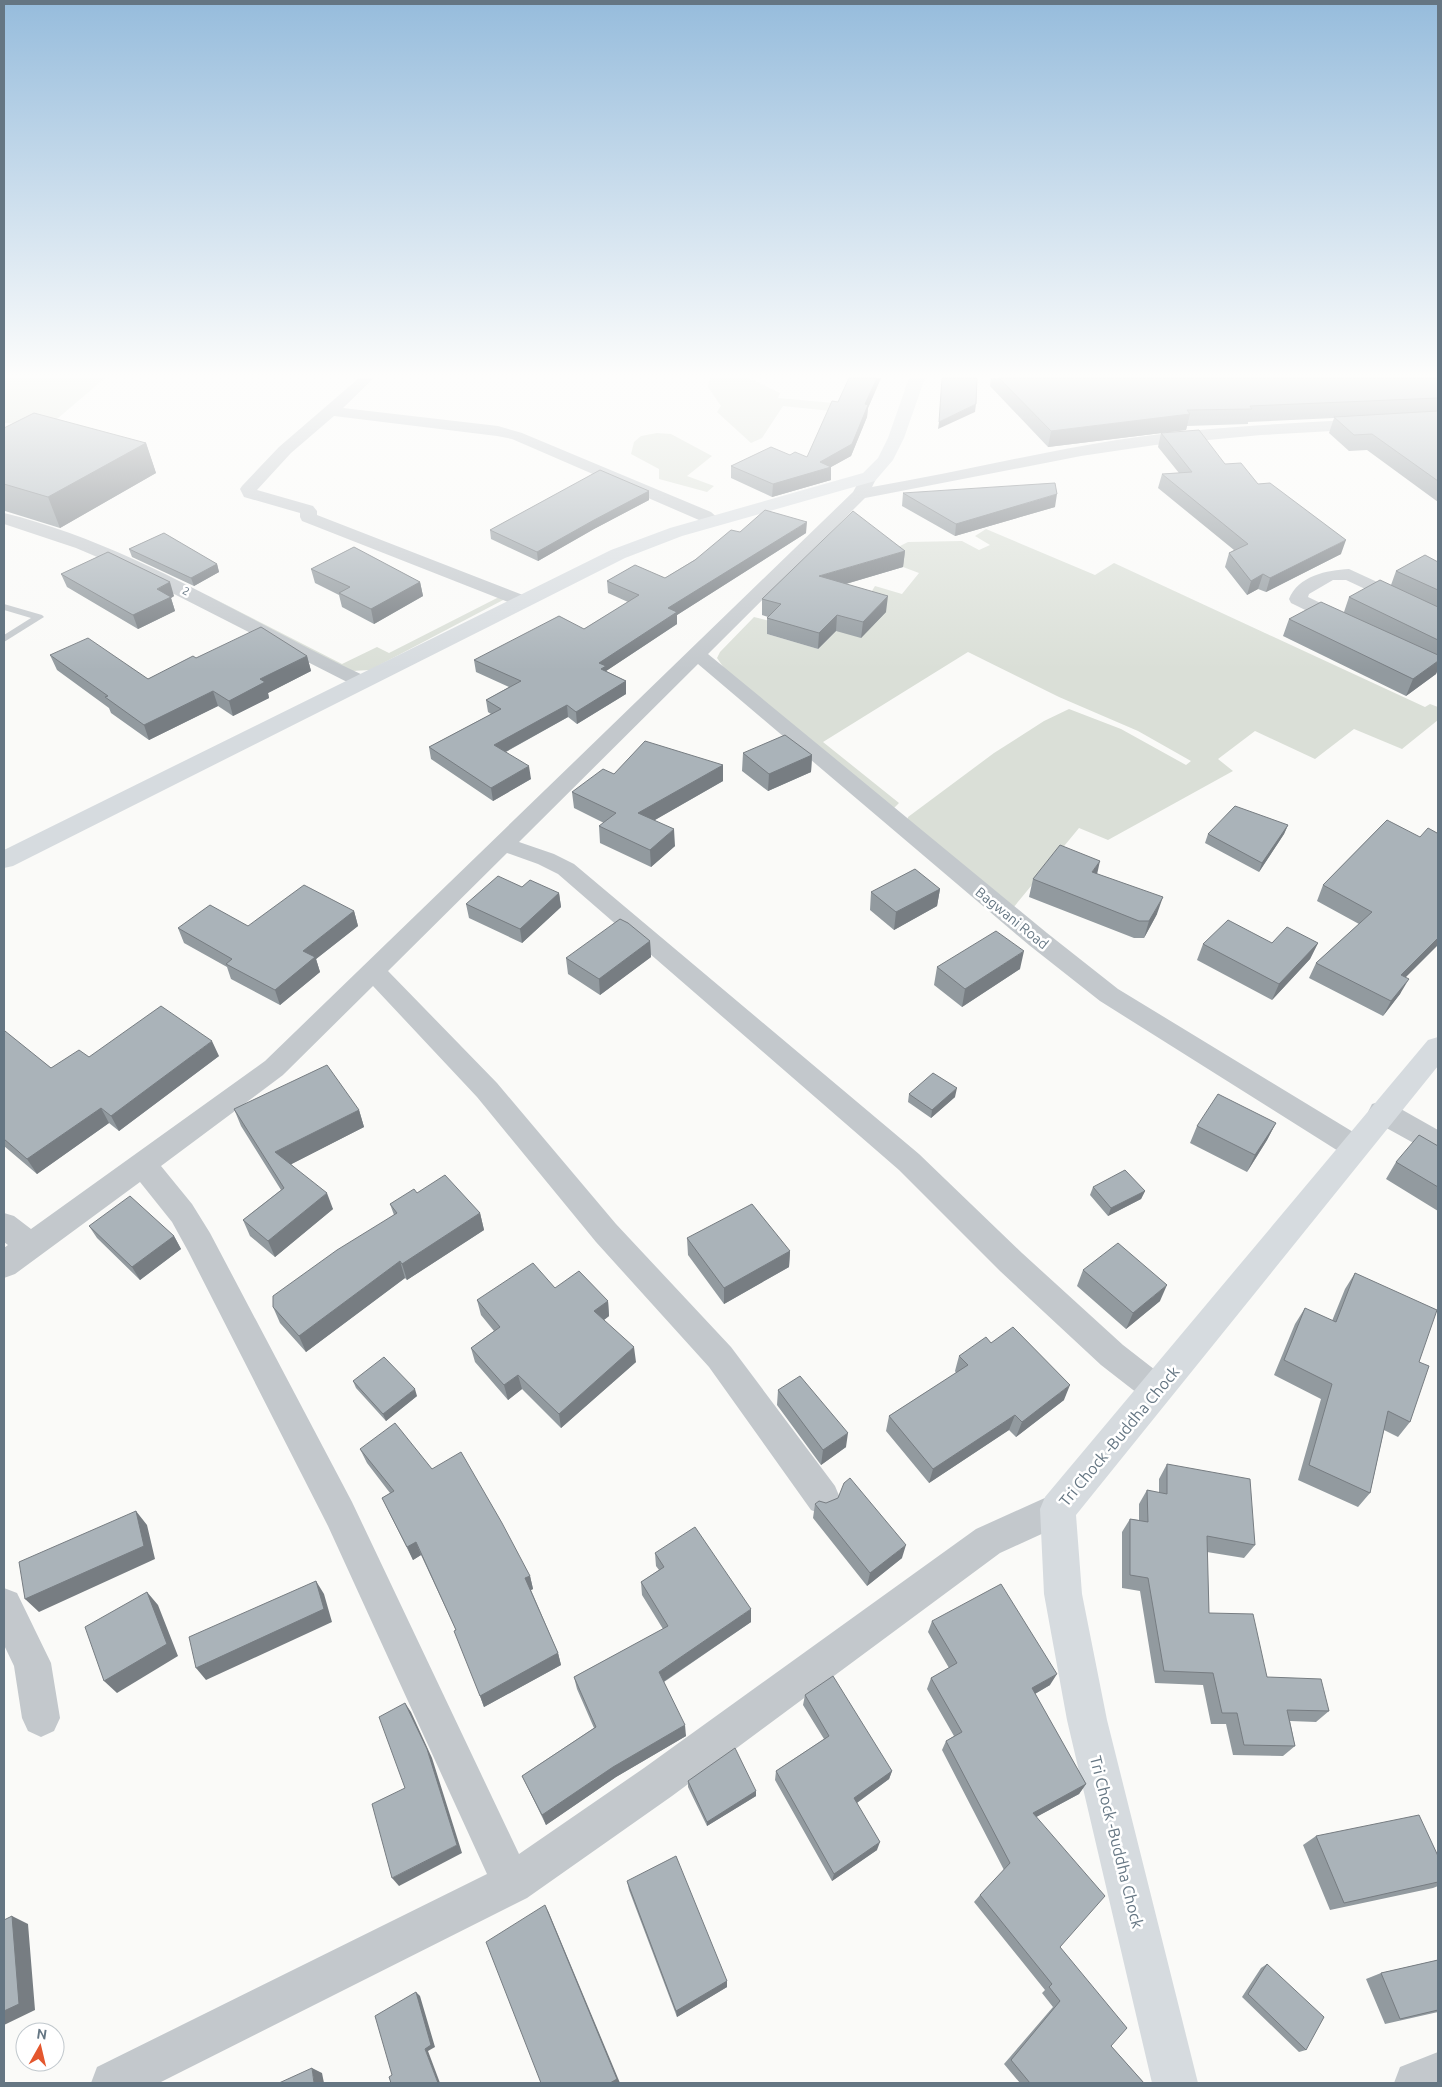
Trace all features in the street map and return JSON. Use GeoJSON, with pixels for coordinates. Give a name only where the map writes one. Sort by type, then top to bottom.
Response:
{"type":"FeatureCollection","features":[{"type":"Feature","properties":{"kind":"main road"},"geometry":{"type":"LineString","coordinates":[[4,860],[618,554],[676,532],[712,521],[864,486],[873,475]]}},
{"type":"Feature","properties":{"kind":"main road","name":"Tri Chock -Buddha Chock"},"geometry":{"type":"LineString","coordinates":[[1175,2083],[1087,1720],[1063,1594],[1058,1509],[1157,1390],[1353,1146],[1438,1047]]}},
{"type":"Feature","properties":{"kind":"street"},"geometry":{"type":"LineString","coordinates":[[261,475],[248,489],[250,493],[307,510],[309,511],[308,517],[521,601]]}},
{"type":"Feature","properties":{"kind":"street"},"geometry":{"type":"LineString","coordinates":[[607,475],[696,512],[712,521]]}},
{"type":"Feature","properties":{"kind":"street"},"geometry":{"type":"LineString","coordinates":[[4,1265],[274,1068],[697,654],[864,486],[920,485],[965,475]]}},
{"type":"Feature","properties":{"kind":"street","name":"2"},"geometry":{"type":"LineString","coordinates":[[4,518],[80,542],[130,564],[360,682]]}},
{"type":"Feature","properties":{"kind":"street"},"geometry":{"type":"LineString","coordinates":[[1359,628],[1298,599],[1301,591],[1329,575],[1349,574],[1438,617]]}},
{"type":"Feature","properties":{"kind":"street","name":"Bagwani Road"},"geometry":{"type":"LineString","coordinates":[[697,654],[1038,940],[1109,995],[1353,1146]]}},
{"type":"Feature","properties":{"kind":"street"},"geometry":{"type":"LineString","coordinates":[[503,844],[566,868],[909,1162],[1025,1276],[1112,1355],[1157,1390]]}},
{"type":"Feature","properties":{"kind":"street"},"geometry":{"type":"LineString","coordinates":[[373,971],[487,1090],[606,1233],[720,1357],[823,1498]]}},
{"type":"Feature","properties":{"kind":"street"},"geometry":{"type":"LineString","coordinates":[[1382,1112],[1438,1143]]}},
{"type":"Feature","properties":{"kind":"street"},"geometry":{"type":"LineString","coordinates":[[142,1164],[182,1213],[199,1242],[340,1514],[512,1883]]}},
{"type":"Feature","properties":{"kind":"street"},"geometry":{"type":"LineString","coordinates":[[4,1225],[30,1246]]}},
{"type":"Feature","properties":{"kind":"street"},"geometry":{"type":"LineString","coordinates":[[113,2083],[512,1883],[658,1782],[988,1541],[1058,1509]]}},
{"type":"Feature","properties":{"kind":"street"},"geometry":{"type":"LineString","coordinates":[[4,1606],[32,1664],[41,1718]]}},
{"type":"Feature","properties":{"kind":"street"},"geometry":{"type":"LineString","coordinates":[[1416,2083],[1438,2074]]}},
{"type":"Feature","properties":{"kind":"lane"},"geometry":{"type":"LineString","coordinates":[[4,606],[39,617],[4,640]]}},
{"type":"Feature","properties":{"kind":"shaded area"},"geometry":{"type":"Polygon","coordinates":[[[659,475],[688,475],[714,486],[707,492],[659,479],[659,475]]]}},
{"type":"Feature","properties":{"kind":"shaded area"},"geometry":{"type":"Polygon","coordinates":[[[986,529],[1095,575],[1114,563],[1425,707],[1430,704],[1438,707],[1438,720],[1402,749],[1354,729],[1315,759],[1255,731],[1218,759],[1233,771],[1108,840],[1079,828],[1013,908],[907,822],[908,817],[994,753],[1044,721],[1069,709],[1121,729],[1186,765],[1191,761],[1138,731],[1059,697],[968,652],[823,742],[899,803],[892,810],[726,671],[717,658],[720,652],[754,617],[778,623],[767,634],[818,649],[863,605],[875,586],[902,594],[919,573],[903,567],[886,553],[908,542],[962,541],[979,550],[990,545],[975,536],[986,529]]]}},
{"type":"Feature","properties":{"kind":"shaded area"},"geometry":{"type":"Polygon","coordinates":[[[209,596],[342,664],[377,647],[389,653],[499,597],[505,599],[370,670],[352,671],[339,667],[209,596]]]}},
{"type":"Feature","properties":{"kind":"building"},"geometry":{"type":"Polygon","coordinates":[[[4,475],[87,475],[48,497],[4,484],[4,475]]]}},
{"type":"Feature","properties":{"kind":"building"},"geometry":{"type":"Polygon","coordinates":[[[590,475],[613,475],[649,491],[537,552],[490,530],[590,475]]]}},
{"type":"Feature","properties":{"kind":"building"},"geometry":{"type":"Polygon","coordinates":[[[753,475],[802,475],[773,484],[753,475]]]}},
{"type":"Feature","properties":{"kind":"building"},"geometry":{"type":"Polygon","coordinates":[[[1164,475],[1251,475],[1258,484],[1270,483],[1346,540],[1270,578],[1263,574],[1251,581],[1229,553],[1248,544],[1164,475]]]}},
{"type":"Feature","properties":{"kind":"building"},"geometry":{"type":"Polygon","coordinates":[[[1430,475],[1438,475],[1438,481],[1430,475]]]}},
{"type":"Feature","properties":{"kind":"building"},"geometry":{"type":"Polygon","coordinates":[[[1055,483],[1057,494],[956,524],[903,493],[1055,483]]]}},
{"type":"Feature","properties":{"kind":"building"},"geometry":{"type":"Polygon","coordinates":[[[765,510],[807,522],[668,608],[677,612],[599,663],[606,666],[601,669],[626,681],[576,712],[567,705],[494,745],[529,766],[491,788],[429,747],[501,709],[486,700],[521,681],[474,660],[559,616],[584,629],[639,595],[607,581],[635,565],[665,578],[695,560],[731,530],[740,532],[765,510]]]}},
{"type":"Feature","properties":{"kind":"building"},"geometry":{"type":"Polygon","coordinates":[[[853,511],[905,551],[819,576],[888,596],[863,622],[837,615],[819,633],[767,618],[781,604],[762,599],[853,511]]]}},
{"type":"Feature","properties":{"kind":"building"},"geometry":{"type":"Polygon","coordinates":[[[164,533],[217,564],[191,578],[129,549],[164,533]]]}},
{"type":"Feature","properties":{"kind":"building"},"geometry":{"type":"Polygon","coordinates":[[[354,547],[420,582],[371,609],[339,593],[350,587],[311,569],[354,547]]]}},
{"type":"Feature","properties":{"kind":"building"},"geometry":{"type":"Polygon","coordinates":[[[108,552],[170,582],[157,589],[171,597],[133,615],[61,574],[108,552]]]}},
{"type":"Feature","properties":{"kind":"building"},"geometry":{"type":"Polygon","coordinates":[[[1425,555],[1438,562],[1438,590],[1396,571],[1425,555]]]}},
{"type":"Feature","properties":{"kind":"building"},"geometry":{"type":"Polygon","coordinates":[[[1380,580],[1438,607],[1438,640],[1349,597],[1380,580]]]}},
{"type":"Feature","properties":{"kind":"building"},"geometry":{"type":"Polygon","coordinates":[[[1321,602],[1438,655],[1438,661],[1413,679],[1289,619],[1321,602]]]}},
{"type":"Feature","properties":{"kind":"building"},"geometry":{"type":"Polygon","coordinates":[[[261,627],[307,656],[260,679],[265,682],[229,701],[213,691],[144,725],[105,697],[108,696],[50,655],[88,638],[148,679],[193,656],[196,658],[261,627]]]}},
{"type":"Feature","properties":{"kind":"building"},"geometry":{"type":"Polygon","coordinates":[[[785,735],[812,755],[769,774],[743,753],[785,735]]]}},
{"type":"Feature","properties":{"kind":"building"},"geometry":{"type":"Polygon","coordinates":[[[645,741],[723,765],[638,813],[674,829],[650,850],[599,826],[616,813],[572,792],[603,769],[614,774],[645,741]]]}},
{"type":"Feature","properties":{"kind":"building"},"geometry":{"type":"Polygon","coordinates":[[[1235,806],[1288,825],[1262,863],[1208,834],[1235,806]]]}},
{"type":"Feature","properties":{"kind":"building"},"geometry":{"type":"Polygon","coordinates":[[[1387,820],[1420,837],[1428,828],[1438,832],[1438,938],[1401,975],[1409,979],[1391,1001],[1316,963],[1372,912],[1323,885],[1387,820]]]}},
{"type":"Feature","properties":{"kind":"building"},"geometry":{"type":"Polygon","coordinates":[[[1060,845],[1100,861],[1092,872],[1163,897],[1149,921],[1139,921],[1033,879],[1060,845]]]}},
{"type":"Feature","properties":{"kind":"building"},"geometry":{"type":"Polygon","coordinates":[[[915,869],[940,889],[896,912],[871,892],[915,869]]]}},
{"type":"Feature","properties":{"kind":"building"},"geometry":{"type":"Polygon","coordinates":[[[498,876],[522,887],[530,880],[559,893],[520,929],[466,904],[498,876]]]}},
{"type":"Feature","properties":{"kind":"building"},"geometry":{"type":"Polygon","coordinates":[[[304,885],[354,911],[303,951],[315,957],[275,990],[226,964],[232,959],[178,928],[210,905],[248,926],[304,885]]]}},
{"type":"Feature","properties":{"kind":"building"},"geometry":{"type":"Polygon","coordinates":[[[620,919],[628,923],[650,941],[599,979],[566,958],[620,919]]]}},
{"type":"Feature","properties":{"kind":"building"},"geometry":{"type":"Polygon","coordinates":[[[1228,920],[1272,943],[1287,927],[1318,943],[1279,984],[1203,944],[1228,920]]]}},
{"type":"Feature","properties":{"kind":"building"},"geometry":{"type":"Polygon","coordinates":[[[996,931],[1024,951],[965,989],[937,967],[996,931]]]}},
{"type":"Feature","properties":{"kind":"building"},"geometry":{"type":"Polygon","coordinates":[[[161,1006],[212,1041],[111,1116],[101,1108],[27,1159],[4,1139],[5,1031],[51,1068],[79,1050],[89,1057],[161,1006]]]}},
{"type":"Feature","properties":{"kind":"building"},"geometry":{"type":"Polygon","coordinates":[[[327,1065],[359,1110],[275,1152],[327,1193],[268,1241],[243,1220],[284,1188],[234,1109],[327,1065]]]}},
{"type":"Feature","properties":{"kind":"building"},"geometry":{"type":"Polygon","coordinates":[[[933,1073],[957,1088],[932,1110],[909,1094],[933,1073]]]}},
{"type":"Feature","properties":{"kind":"building"},"geometry":{"type":"Polygon","coordinates":[[[1218,1094],[1276,1123],[1255,1155],[1197,1126],[1218,1094]]]}},
{"type":"Feature","properties":{"kind":"building"},"geometry":{"type":"Polygon","coordinates":[[[1419,1135],[1438,1146],[1438,1187],[1396,1162],[1419,1135]]]}},
{"type":"Feature","properties":{"kind":"building"},"geometry":{"type":"Polygon","coordinates":[[[1125,1170],[1145,1191],[1111,1208],[1093,1187],[1125,1170]]]}},
{"type":"Feature","properties":{"kind":"building"},"geometry":{"type":"Polygon","coordinates":[[[445,1175],[480,1213],[402,1264],[400,1261],[299,1336],[273,1307],[273,1296],[337,1250],[397,1213],[390,1204],[414,1189],[417,1193],[445,1175]]]}},
{"type":"Feature","properties":{"kind":"building"},"geometry":{"type":"Polygon","coordinates":[[[130,1196],[174,1236],[132,1267],[89,1226],[130,1196]]]}},
{"type":"Feature","properties":{"kind":"building"},"geometry":{"type":"Polygon","coordinates":[[[752,1204],[790,1251],[724,1288],[687,1238],[752,1204]]]}},
{"type":"Feature","properties":{"kind":"building"},"geometry":{"type":"Polygon","coordinates":[[[1118,1243],[1167,1285],[1133,1313],[1083,1270],[1118,1243]]]}},
{"type":"Feature","properties":{"kind":"building"},"geometry":{"type":"Polygon","coordinates":[[[533,1263],[555,1288],[579,1271],[608,1301],[594,1311],[634,1347],[559,1414],[518,1375],[504,1385],[471,1348],[500,1327],[477,1300],[533,1263]]]}},
{"type":"Feature","properties":{"kind":"building"},"geometry":{"type":"Polygon","coordinates":[[[1355,1273],[1437,1310],[1419,1362],[1429,1366],[1410,1422],[1388,1411],[1370,1493],[1309,1465],[1332,1384],[1284,1360],[1305,1308],[1336,1322],[1355,1273]]]}},
{"type":"Feature","properties":{"kind":"building"},"geometry":{"type":"Polygon","coordinates":[[[1013,1327],[1070,1385],[1022,1422],[1015,1415],[933,1469],[889,1416],[968,1365],[959,1356],[986,1337],[991,1343],[1013,1327]]]}},
{"type":"Feature","properties":{"kind":"building"},"geometry":{"type":"Polygon","coordinates":[[[384,1357],[415,1389],[383,1414],[353,1381],[384,1357]]]}},
{"type":"Feature","properties":{"kind":"building"},"geometry":{"type":"Polygon","coordinates":[[[800,1376],[848,1433],[823,1450],[778,1390],[800,1376]]]}},
{"type":"Feature","properties":{"kind":"building"},"geometry":{"type":"Polygon","coordinates":[[[395,1423],[432,1469],[461,1452],[530,1576],[525,1578],[558,1653],[480,1696],[454,1631],[456,1630],[416,1542],[407,1547],[382,1498],[394,1491],[360,1449],[395,1423]]]}},
{"type":"Feature","properties":{"kind":"building"},"geometry":{"type":"Polygon","coordinates":[[[1167,1464],[1250,1479],[1255,1545],[1207,1536],[1209,1613],[1253,1614],[1267,1677],[1321,1679],[1329,1711],[1287,1710],[1295,1746],[1244,1745],[1237,1713],[1222,1713],[1213,1673],[1164,1671],[1148,1578],[1130,1575],[1130,1519],[1148,1522],[1147,1490],[1167,1494],[1167,1464]]]}},
{"type":"Feature","properties":{"kind":"building"},"geometry":{"type":"Polygon","coordinates":[[[850,1478],[906,1545],[870,1573],[815,1504],[819,1501],[826,1503],[838,1498],[844,1483],[850,1478]]]}},
{"type":"Feature","properties":{"kind":"building"},"geometry":{"type":"Polygon","coordinates":[[[136,1511],[144,1546],[25,1599],[19,1562],[136,1511]]]}},
{"type":"Feature","properties":{"kind":"building"},"geometry":{"type":"Polygon","coordinates":[[[695,1527],[751,1609],[659,1672],[685,1725],[613,1767],[542,1815],[522,1776],[596,1727],[574,1677],[668,1626],[641,1582],[664,1567],[655,1553],[695,1527]]]}},
{"type":"Feature","properties":{"kind":"building"},"geometry":{"type":"Polygon","coordinates":[[[316,1581],[324,1609],[196,1668],[189,1637],[316,1581]]]}},
{"type":"Feature","properties":{"kind":"building"},"geometry":{"type":"Polygon","coordinates":[[[1001,1584],[1057,1674],[1032,1688],[1086,1784],[1033,1813],[1105,1896],[1060,1947],[1127,2028],[1111,2046],[1144,2083],[1030,2083],[1011,2060],[1060,2001],[1049,1987],[1052,1984],[980,1895],[1010,1863],[946,1741],[962,1732],[931,1678],[957,1663],[932,1621],[1001,1584]]]}},
{"type":"Feature","properties":{"kind":"building"},"geometry":{"type":"Polygon","coordinates":[[[147,1592],[167,1644],[104,1681],[85,1627],[147,1592]]]}},
{"type":"Feature","properties":{"kind":"building"},"geometry":{"type":"Polygon","coordinates":[[[833,1676],[892,1771],[854,1798],[880,1842],[834,1874],[776,1771],[829,1736],[805,1695],[833,1676]]]}},
{"type":"Feature","properties":{"kind":"building"},"geometry":{"type":"Polygon","coordinates":[[[405,1703],[427,1749],[457,1845],[392,1878],[372,1804],[405,1788],[379,1717],[405,1703]]]}},
{"type":"Feature","properties":{"kind":"building"},"geometry":{"type":"Polygon","coordinates":[[[735,1748],[756,1791],[707,1822],[688,1781],[735,1748]]]}},
{"type":"Feature","properties":{"kind":"building"},"geometry":{"type":"Polygon","coordinates":[[[1419,1815],[1438,1856],[1438,1882],[1344,1903],[1316,1836],[1419,1815]]]}},
{"type":"Feature","properties":{"kind":"building"},"geometry":{"type":"Polygon","coordinates":[[[676,1856],[727,1981],[676,2011],[627,1881],[676,1856]]]}},
{"type":"Feature","properties":{"kind":"building"},"geometry":{"type":"Polygon","coordinates":[[[545,1905],[617,2079],[610,2083],[541,2083],[486,1942],[545,1905]]]}},
{"type":"Feature","properties":{"kind":"building"},"geometry":{"type":"Polygon","coordinates":[[[12,1916],[19,2004],[4,2011],[4,1920],[12,1916]]]}},
{"type":"Feature","properties":{"kind":"building"},"geometry":{"type":"Polygon","coordinates":[[[1438,1960],[1438,2010],[1400,2019],[1381,1973],[1438,1960]]]}},
{"type":"Feature","properties":{"kind":"building"},"geometry":{"type":"Polygon","coordinates":[[[1267,1964],[1324,2017],[1306,2050],[1248,1994],[1267,1964]]]}},
{"type":"Feature","properties":{"kind":"building"},"geometry":{"type":"Polygon","coordinates":[[[416,1992],[431,2045],[425,2049],[438,2083],[391,2083],[389,2077],[392,2075],[375,2016],[416,1992]]]}},
{"type":"Feature","properties":{"kind":"building"},"geometry":{"type":"Polygon","coordinates":[[[312,2068],[314,2083],[279,2083],[312,2068]]]}}]}
